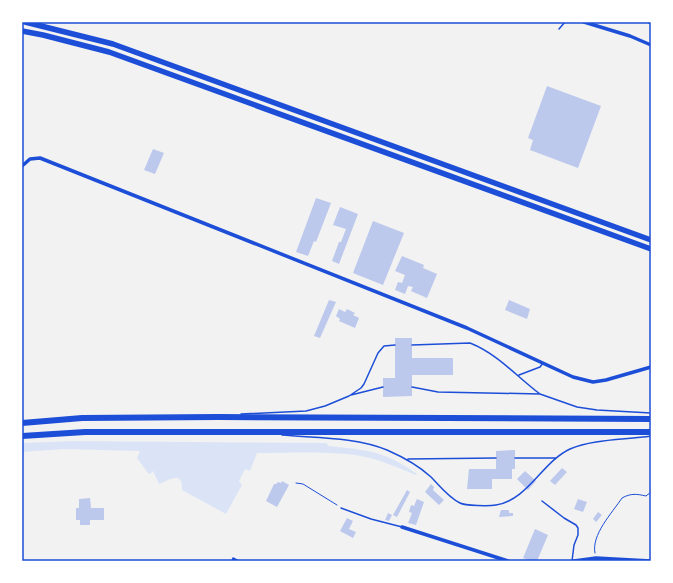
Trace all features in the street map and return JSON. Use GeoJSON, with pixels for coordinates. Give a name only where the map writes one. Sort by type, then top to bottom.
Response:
{"type":"FeatureCollection","features":[{"type":"Feature","properties":{"kind":"highway"},"geometry":{"type":"LineString","coordinates":[[22,423],[82,418],[218,417],[651,419]]}},
{"type":"Feature","properties":{"kind":"highway"},"geometry":{"type":"LineString","coordinates":[[22,436],[85,432],[234,431],[651,432]]}},
{"type":"Feature","properties":{"kind":"main road"},"geometry":{"type":"LineString","coordinates":[[25,22],[113,44],[651,240]]}},
{"type":"Feature","properties":{"kind":"main road"},"geometry":{"type":"LineString","coordinates":[[22,31],[109,52],[651,249]]}},
{"type":"Feature","properties":{"kind":"street"},"geometry":{"type":"LineString","coordinates":[[584,22],[630,36],[651,45]]}},
{"type":"Feature","properties":{"kind":"street"},"geometry":{"type":"LineString","coordinates":[[22,166],[30,159],[40,158],[467,328],[573,377],[593,382],[606,380],[651,367]]}},
{"type":"Feature","properties":{"kind":"street"},"geometry":{"type":"LineString","coordinates":[[402,528],[508,561]]}},
{"type":"Feature","properties":{"kind":"street"},"geometry":{"type":"LineString","coordinates":[[573,561],[595,559],[651,560]]}},
{"type":"Feature","properties":{"kind":"lane"},"geometry":{"type":"LineString","coordinates":[[559,29],[565,22]]}},
{"type":"Feature","properties":{"kind":"lane"},"geometry":{"type":"LineString","coordinates":[[412,345],[470,343],[490,352],[540,394]]}},
{"type":"Feature","properties":{"kind":"lane"},"geometry":{"type":"LineString","coordinates":[[349,396],[361,388],[364,384],[378,353],[384,346],[395,345]]}},
{"type":"Feature","properties":{"kind":"lane"},"geometry":{"type":"LineString","coordinates":[[518,376],[540,367],[543,363]]}},
{"type":"Feature","properties":{"kind":"lane"},"geometry":{"type":"LineString","coordinates":[[218,417],[254,413],[306,411],[325,406],[349,396],[383,387]]}},
{"type":"Feature","properties":{"kind":"lane"},"geometry":{"type":"LineString","coordinates":[[412,387],[438,392],[540,394],[577,407],[597,410],[651,413]]}},
{"type":"Feature","properties":{"kind":"lane"},"geometry":{"type":"LineString","coordinates":[[234,431],[332,439],[364,443],[386,449],[408,459],[431,477],[452,498],[462,504],[496,505],[518,496],[556,458],[571,449],[598,442],[651,436]]}},
{"type":"Feature","properties":{"kind":"lane"},"geometry":{"type":"LineString","coordinates":[[408,459],[496,458]]}},
{"type":"Feature","properties":{"kind":"lane"},"geometry":{"type":"LineString","coordinates":[[515,458],[556,458]]}},
{"type":"Feature","properties":{"kind":"lane"},"geometry":{"type":"LineString","coordinates":[[542,501],[564,518],[576,525],[578,528],[578,535],[574,545],[573,561]]}},
{"type":"Feature","properties":{"kind":"lane"},"geometry":{"type":"LineString","coordinates":[[341,508],[402,528]]}},
{"type":"Feature","properties":{"kind":"lane"},"geometry":{"type":"LineString","coordinates":[[232,561],[233,558],[239,561]]}},
{"type":"Feature","properties":{"kind":"path"},"geometry":{"type":"LineString","coordinates":[[296,483],[303,484],[341,508]]}},
{"type":"Feature","properties":{"kind":"path"},"geometry":{"type":"LineString","coordinates":[[595,559],[594,548],[597,536],[622,498],[635,493],[646,496],[651,492]]}},
{"type":"Feature","properties":{"kind":"shaded area"},"geometry":{"type":"Polygon","coordinates":[[[72,441],[326,443],[329,446],[354,449],[385,456],[406,466],[417,474],[416,475],[363,456],[318,453],[257,453],[250,471],[245,469],[239,481],[242,485],[226,514],[182,490],[182,484],[178,478],[159,484],[153,471],[150,474],[148,473],[137,458],[140,451],[65,449],[22,452],[22,443],[72,441]]]}},
{"type":"Feature","properties":{"kind":"building"},"geometry":{"type":"Polygon","coordinates":[[[547,86],[601,106],[578,168],[530,150],[533,140],[528,138],[547,86]]]}},
{"type":"Feature","properties":{"kind":"building"},"geometry":{"type":"Polygon","coordinates":[[[153,149],[164,153],[155,174],[144,170],[153,149]]]}},
{"type":"Feature","properties":{"kind":"building"},"geometry":{"type":"Polygon","coordinates":[[[316,198],[331,203],[316,242],[314,241],[308,256],[296,252],[316,198]]]}},
{"type":"Feature","properties":{"kind":"building"},"geometry":{"type":"Polygon","coordinates":[[[340,207],[358,214],[339,264],[332,261],[339,242],[341,242],[346,229],[333,225],[340,207]]]}},
{"type":"Feature","properties":{"kind":"building"},"geometry":{"type":"Polygon","coordinates":[[[373,221],[404,233],[383,285],[353,273],[373,221]]]}},
{"type":"Feature","properties":{"kind":"building"},"geometry":{"type":"Polygon","coordinates":[[[402,256],[424,265],[423,268],[437,274],[427,298],[411,291],[413,287],[408,286],[405,294],[395,290],[398,282],[402,283],[405,275],[395,271],[402,256]]]}},
{"type":"Feature","properties":{"kind":"building"},"geometry":{"type":"Polygon","coordinates":[[[329,300],[336,302],[320,338],[314,336],[329,300]]]}},
{"type":"Feature","properties":{"kind":"building"},"geometry":{"type":"Polygon","coordinates":[[[509,300],[530,309],[527,319],[505,310],[509,300]]]}},
{"type":"Feature","properties":{"kind":"building"},"geometry":{"type":"Polygon","coordinates":[[[339,309],[345,312],[347,309],[355,313],[353,315],[359,318],[355,328],[339,321],[340,319],[336,316],[339,309]]]}},
{"type":"Feature","properties":{"kind":"building"},"geometry":{"type":"Polygon","coordinates":[[[395,338],[412,338],[412,358],[453,358],[453,375],[412,375],[412,396],[383,397],[383,378],[395,378],[395,338]]]}},
{"type":"Feature","properties":{"kind":"building"},"geometry":{"type":"Polygon","coordinates":[[[515,450],[515,469],[512,469],[512,479],[492,479],[492,489],[467,489],[469,469],[496,469],[496,451],[515,450]]]}},
{"type":"Feature","properties":{"kind":"building"},"geometry":{"type":"Polygon","coordinates":[[[562,468],[567,472],[555,485],[550,481],[562,468]]]}},
{"type":"Feature","properties":{"kind":"building"},"geometry":{"type":"Polygon","coordinates":[[[525,471],[536,481],[528,490],[517,479],[525,471]]]}},
{"type":"Feature","properties":{"kind":"building"},"geometry":{"type":"Polygon","coordinates":[[[282,481],[289,485],[277,507],[266,501],[274,484],[278,482],[281,483],[282,481]]]}},
{"type":"Feature","properties":{"kind":"building"},"geometry":{"type":"Polygon","coordinates":[[[431,484],[434,487],[433,490],[444,500],[439,505],[425,492],[431,484]]]}},
{"type":"Feature","properties":{"kind":"building"},"geometry":{"type":"Polygon","coordinates":[[[407,490],[410,492],[397,517],[393,515],[407,490]]]}},
{"type":"Feature","properties":{"kind":"building"},"geometry":{"type":"Polygon","coordinates":[[[90,498],[91,508],[104,508],[104,520],[90,520],[90,525],[80,525],[80,520],[76,520],[76,508],[79,508],[79,499],[90,498]]]}},
{"type":"Feature","properties":{"kind":"building"},"geometry":{"type":"Polygon","coordinates":[[[417,499],[424,502],[416,525],[408,523],[412,513],[409,512],[411,505],[414,506],[417,499]]]}},
{"type":"Feature","properties":{"kind":"building"},"geometry":{"type":"Polygon","coordinates":[[[578,499],[587,502],[583,512],[574,509],[578,499]]]}},
{"type":"Feature","properties":{"kind":"building"},"geometry":{"type":"Polygon","coordinates":[[[501,510],[509,510],[509,513],[513,513],[513,516],[499,517],[501,510]]]}},
{"type":"Feature","properties":{"kind":"building"},"geometry":{"type":"Polygon","coordinates":[[[598,512],[602,515],[596,522],[593,519],[598,512]]]}},
{"type":"Feature","properties":{"kind":"building"},"geometry":{"type":"Polygon","coordinates":[[[388,513],[392,515],[389,521],[385,520],[388,513]]]}},
{"type":"Feature","properties":{"kind":"building"},"geometry":{"type":"Polygon","coordinates":[[[347,518],[353,521],[349,529],[356,532],[353,538],[340,531],[347,518]]]}},
{"type":"Feature","properties":{"kind":"building"},"geometry":{"type":"Polygon","coordinates":[[[535,529],[548,535],[537,561],[530,561],[523,558],[535,529]]]}}]}
